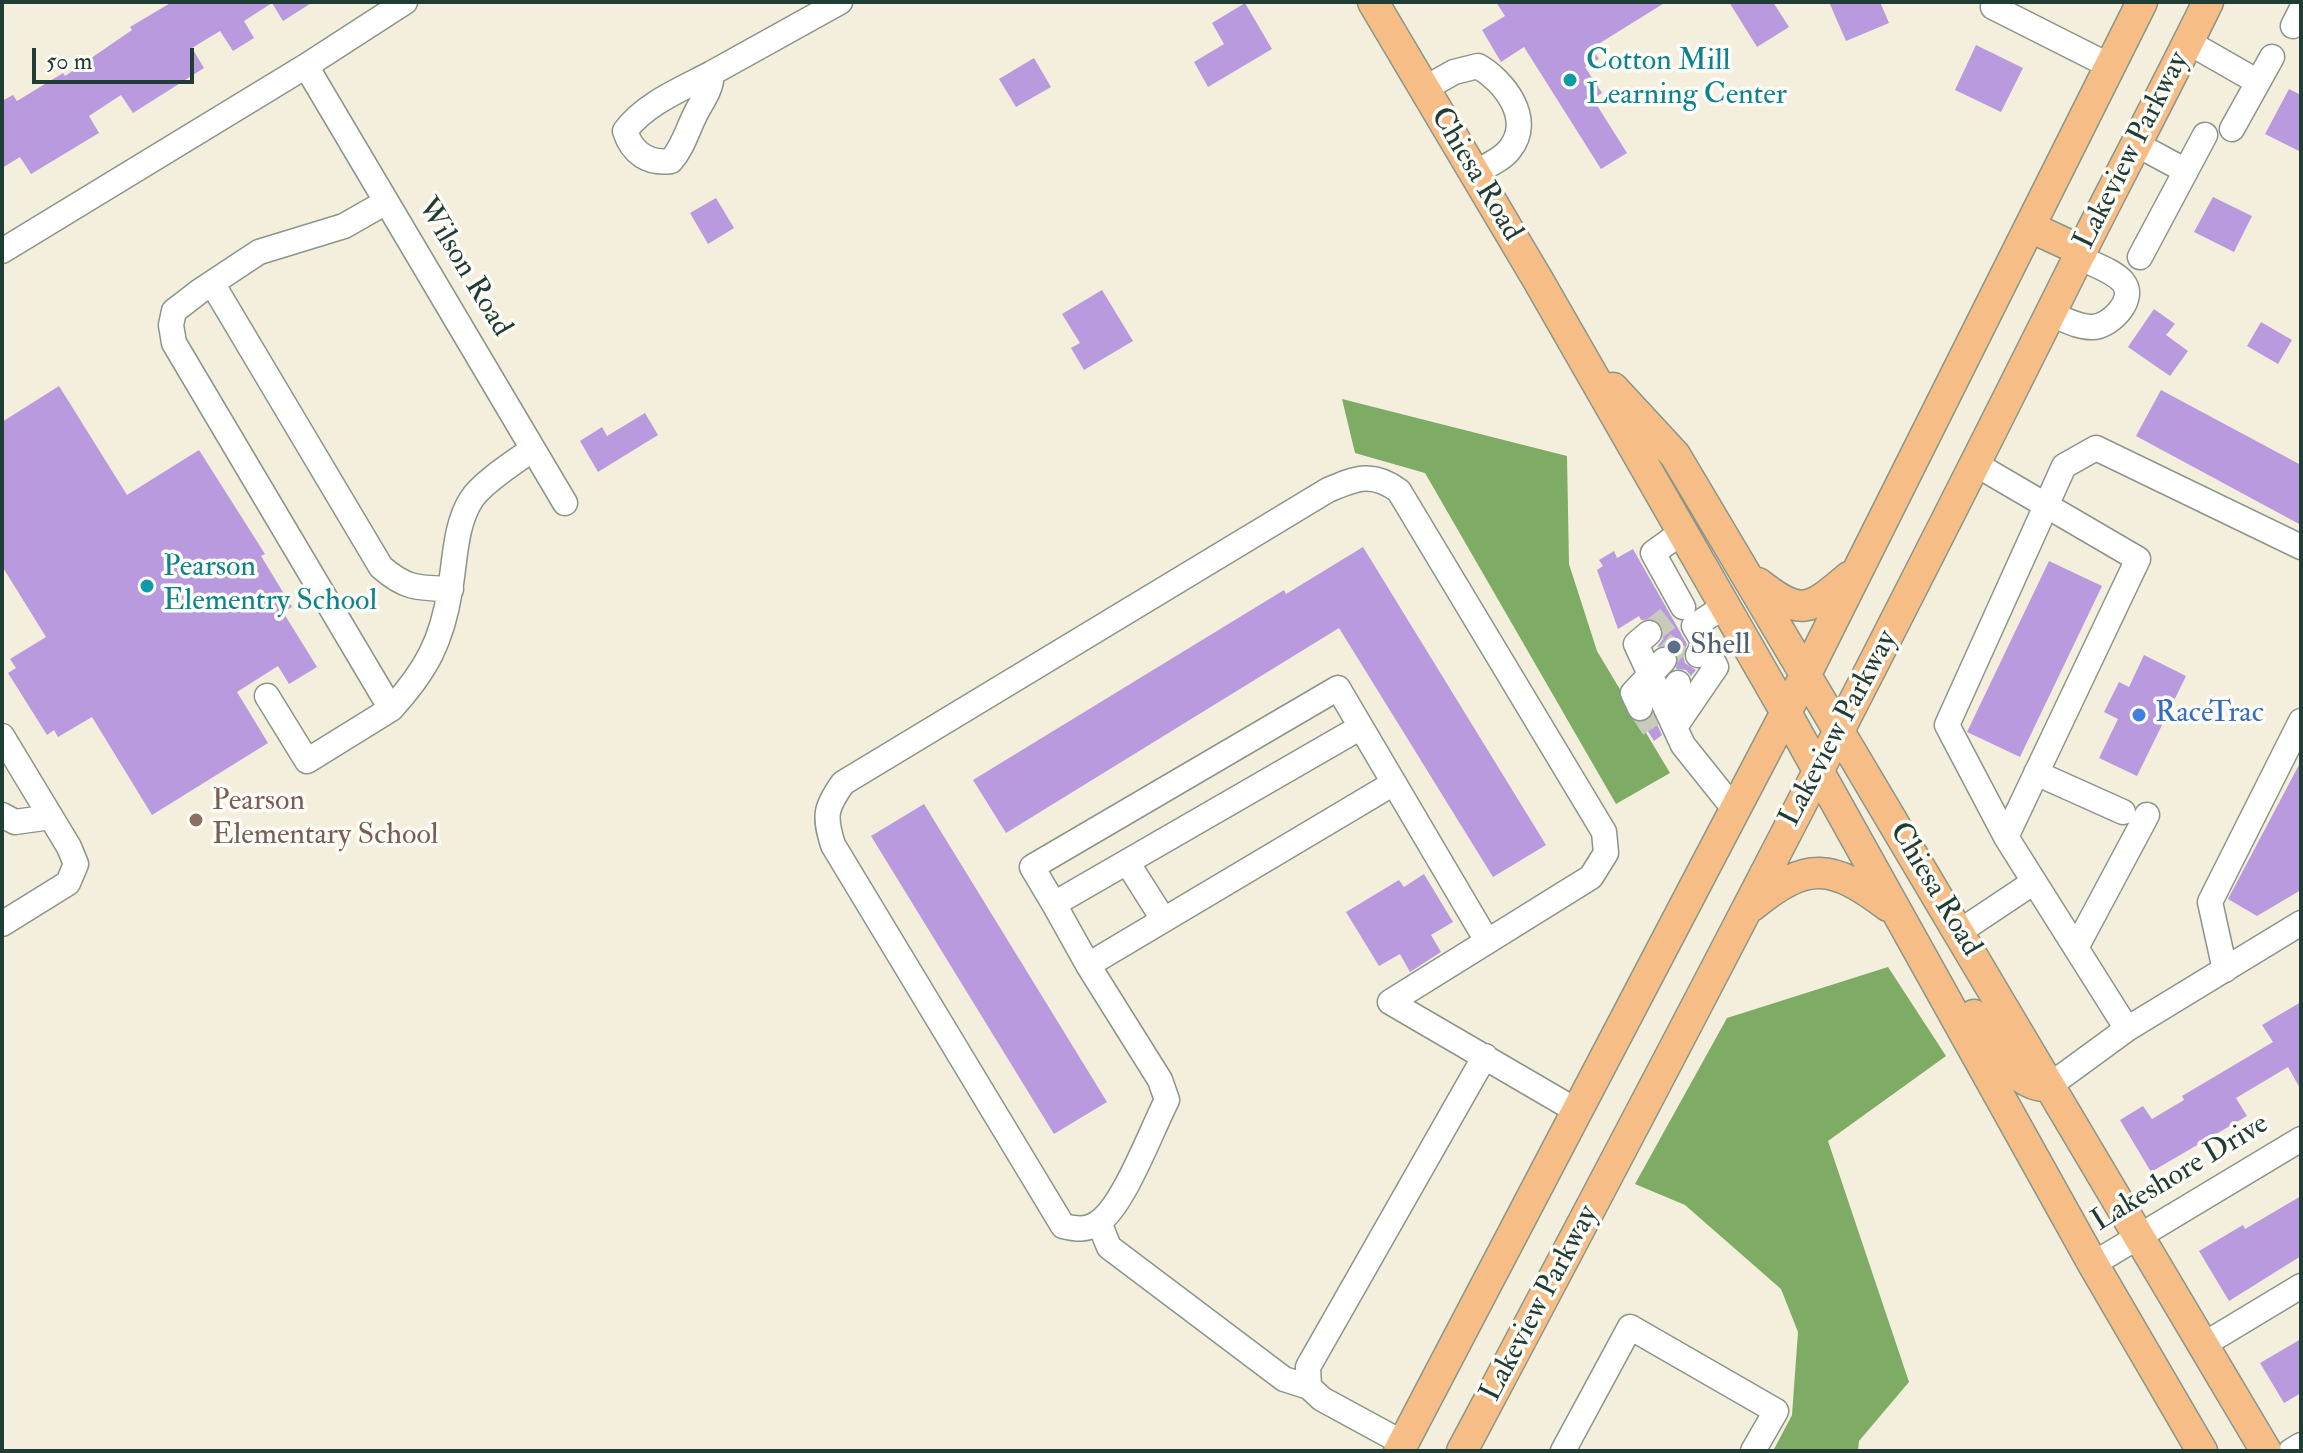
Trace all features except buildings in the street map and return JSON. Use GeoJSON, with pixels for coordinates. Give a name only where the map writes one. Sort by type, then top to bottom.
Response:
{"type":"FeatureCollection","features":[{"type":"Feature","properties":{"kind":"main road","name":"Chiesa Road"},"geometry":{"type":"LineString","coordinates":[[1373,2],[1725,606],[2093,1264],[2202,1451]]}},
{"type":"Feature","properties":{"kind":"main road","name":"Lakeview Parkway"},"geometry":{"type":"LineString","coordinates":[[1404,1448],[1806,674],[2142,2]]}},
{"type":"Feature","properties":{"kind":"main road","name":"Lakeview Parkway"},"geometry":{"type":"LineString","coordinates":[[1462,1451],[1679,1043],[1977,465],[2208,2]]}},
{"type":"Feature","properties":{"kind":"main road"},"geometry":{"type":"LineString","coordinates":[[2030,227],[2080,254]]}},
{"type":"Feature","properties":{"kind":"main road","name":"Chiesa Road"},"geometry":{"type":"LineString","coordinates":[[1577,348],[1675,455],[2266,1451]]}},
{"type":"Feature","properties":{"kind":"main road"},"geometry":{"type":"LineString","coordinates":[[1747,575],[1791,606],[1802,606],[1822,600],[1860,568]]}},
{"type":"Feature","properties":{"kind":"main road"},"geometry":{"type":"LineString","coordinates":[[1747,910],[1777,885],[1808,872],[1834,875],[1857,883],[1897,913]]}},
{"type":"Feature","properties":{"kind":"main road"},"geometry":{"type":"LineString","coordinates":[[1930,972],[1972,1012],[2003,1058],[2019,1075],[2040,1087],[2049,1086]]}},
{"type":"Feature","properties":{"kind":"street"},"geometry":{"type":"LineString","coordinates":[[2,251],[306,66],[405,2]]}},
{"type":"Feature","properties":{"kind":"street"},"geometry":{"type":"LineString","coordinates":[[712,73],[840,2]]}},
{"type":"Feature","properties":{"kind":"street"},"geometry":{"type":"LineString","coordinates":[[1993,7],[2110,66]]}},
{"type":"Feature","properties":{"kind":"street"},"geometry":{"type":"LineString","coordinates":[[2188,42],[2258,82]]}},
{"type":"Feature","properties":{"kind":"street"},"geometry":{"type":"LineString","coordinates":[[2232,129],[2272,57]]}},
{"type":"Feature","properties":{"kind":"street","name":"Wilson Road"},"geometry":{"type":"LineString","coordinates":[[306,66],[565,503]]}},
{"type":"Feature","properties":{"kind":"street"},"geometry":{"type":"LineString","coordinates":[[1424,89],[1454,72],[1478,66],[1490,73],[1512,99],[1518,117],[1517,134],[1511,148],[1474,173]]}},
{"type":"Feature","properties":{"kind":"street"},"geometry":{"type":"LineString","coordinates":[[2140,257],[2205,135]]}},
{"type":"Feature","properties":{"kind":"street"},"geometry":{"type":"LineString","coordinates":[[2136,144],[2186,171]]}},
{"type":"Feature","properties":{"kind":"street"},"geometry":{"type":"LineString","coordinates":[[386,202],[344,226],[259,252],[174,311],[171,325],[174,343],[391,709]]}},
{"type":"Feature","properties":{"kind":"street"},"geometry":{"type":"LineString","coordinates":[[2051,314],[2077,325],[2096,327],[2114,318],[2124,305],[2126,288],[2121,279],[2080,254]]}},
{"type":"Feature","properties":{"kind":"street"},"geometry":{"type":"LineString","coordinates":[[212,283],[381,567],[399,583],[451,589]]}},
{"type":"Feature","properties":{"kind":"street"},"geometry":{"type":"LineString","coordinates":[[2127,1029],[2006,837],[1947,725],[2064,466],[2096,448],[2301,547]]}},
{"type":"Feature","properties":{"kind":"street"},"geometry":{"type":"LineString","coordinates":[[267,696],[307,761],[391,709],[431,659],[443,629],[456,542],[471,499],[500,472],[533,449]]}},
{"type":"Feature","properties":{"kind":"street"},"geometry":{"type":"LineString","coordinates":[[1977,465],[2138,559],[2006,837]]}},
{"type":"Feature","properties":{"kind":"street"},"geometry":{"type":"LineString","coordinates":[[1487,941],[1338,688],[1032,867],[1088,965],[1160,1080],[1167,1100],[1117,1202],[1099,1222],[1081,1230],[1063,1226],[833,845],[826,824],[828,804],[843,783],[1328,490],[1356,478],[1384,480],[1399,491],[1604,832],[1606,853],[1591,877],[1390,1002],[1577,1111]]}},
{"type":"Feature","properties":{"kind":"street"},"geometry":{"type":"LineString","coordinates":[[1672,737],[1716,667],[1689,631],[1653,553],[1682,532]]}},
{"type":"Feature","properties":{"kind":"street"},"geometry":{"type":"LineString","coordinates":[[1689,631],[1725,606]]}},
{"type":"Feature","properties":{"kind":"street"},"geometry":{"type":"LineString","coordinates":[[1649,633],[1636,644],[1657,668],[1652,706],[1672,737],[1735,810]]}},
{"type":"Feature","properties":{"kind":"street"},"geometry":{"type":"LineString","coordinates":[[1652,706],[1678,683]]}},
{"type":"Feature","properties":{"kind":"street"},"geometry":{"type":"LineString","coordinates":[[2225,970],[2210,902],[2301,721]]}},
{"type":"Feature","properties":{"kind":"street"},"geometry":{"type":"LineString","coordinates":[[1054,904],[1361,727]]}},
{"type":"Feature","properties":{"kind":"street"},"geometry":{"type":"LineString","coordinates":[[2,736],[69,847],[76,864],[68,883],[2,924]]}},
{"type":"Feature","properties":{"kind":"street"},"geometry":{"type":"LineString","coordinates":[[2036,773],[2135,813],[2076,948]]}},
{"type":"Feature","properties":{"kind":"street"},"geometry":{"type":"LineString","coordinates":[[1088,965],[1394,783]]}},
{"type":"Feature","properties":{"kind":"street"},"geometry":{"type":"LineString","coordinates":[[2,815],[15,822],[51,817]]}},
{"type":"Feature","properties":{"kind":"street"},"geometry":{"type":"LineString","coordinates":[[1127,862],[1163,919]]}},
{"type":"Feature","properties":{"kind":"street"},"geometry":{"type":"LineString","coordinates":[[1959,932],[2034,882]]}},
{"type":"Feature","properties":{"kind":"street"},"geometry":{"type":"LineString","coordinates":[[2049,1086],[2127,1029],[2301,923]]}},
{"type":"Feature","properties":{"kind":"street"},"geometry":{"type":"LineString","coordinates":[[1309,1387],[1308,1367],[1485,1056]]}},
{"type":"Feature","properties":{"kind":"street","name":"Lakeshore Drive"},"geometry":{"type":"LineString","coordinates":[[2093,1264],[2301,1139]]}},
{"type":"Feature","properties":{"kind":"street"},"geometry":{"type":"LineString","coordinates":[[1099,1222],[1109,1247],[1284,1379],[1309,1387],[1322,1399],[1404,1448]]}},
{"type":"Feature","properties":{"kind":"street"},"geometry":{"type":"LineString","coordinates":[[2203,1345],[2301,1286]]}},
{"type":"Feature","properties":{"kind":"street"},"geometry":{"type":"LineString","coordinates":[[1563,1451],[1630,1327],[1776,1411],[1753,1451]]}},
{"type":"Feature","properties":{"kind":"street"},"geometry":{"type":"LineString","coordinates":[[2291,1451],[2301,1445]]}},
{"type":"Feature","properties":{"kind":"green space"},"geometry":{"type":"Polygon","coordinates":[[[1342,399],[1567,456],[1569,564],[1597,651],[1670,773],[1616,804],[1425,473],[1355,453],[1342,399]]]}},
{"type":"Feature","properties":{"kind":"green space"},"geometry":{"type":"Polygon","coordinates":[[[1888,967],[1946,1056],[1828,1141],[1909,1382],[1859,1441],[1858,1451],[1773,1451],[1792,1415],[1798,1332],[1781,1289],[1685,1205],[1635,1184],[1727,1018],[1888,967]]]}},
{"type":"Feature","properties":{"kind":"tunnel"},"geometry":{"type":"LineString","coordinates":[[1649,633],[1672,615]]}},
{"type":"Feature","properties":{"kind":"tunnel"},"geometry":{"type":"LineString","coordinates":[[1664,660],[1684,637]]}},
{"type":"Feature","properties":{"kind":"tunnel"},"geometry":{"type":"LineString","coordinates":[[1640,708],[1659,737]]}},
{"type":"Feature","properties":{"kind":"place","name":"Cotton Mill Learning Center"},"geometry":{"type":"Point","coordinates":[1570,80]}},
{"type":"Feature","properties":{"kind":"place","name":"Pearson Elementry School"},"geometry":{"type":"Point","coordinates":[147,586]}},
{"type":"Feature","properties":{"kind":"place","name":"Shell"},"geometry":{"type":"Point","coordinates":[1674,647]}},
{"type":"Feature","properties":{"kind":"place","name":"RaceTrac"},"geometry":{"type":"Point","coordinates":[2139,715]}},
{"type":"Feature","properties":{"kind":"place","name":"Pearson Elementary School"},"geometry":{"type":"Point","coordinates":[196,820]}}]}
